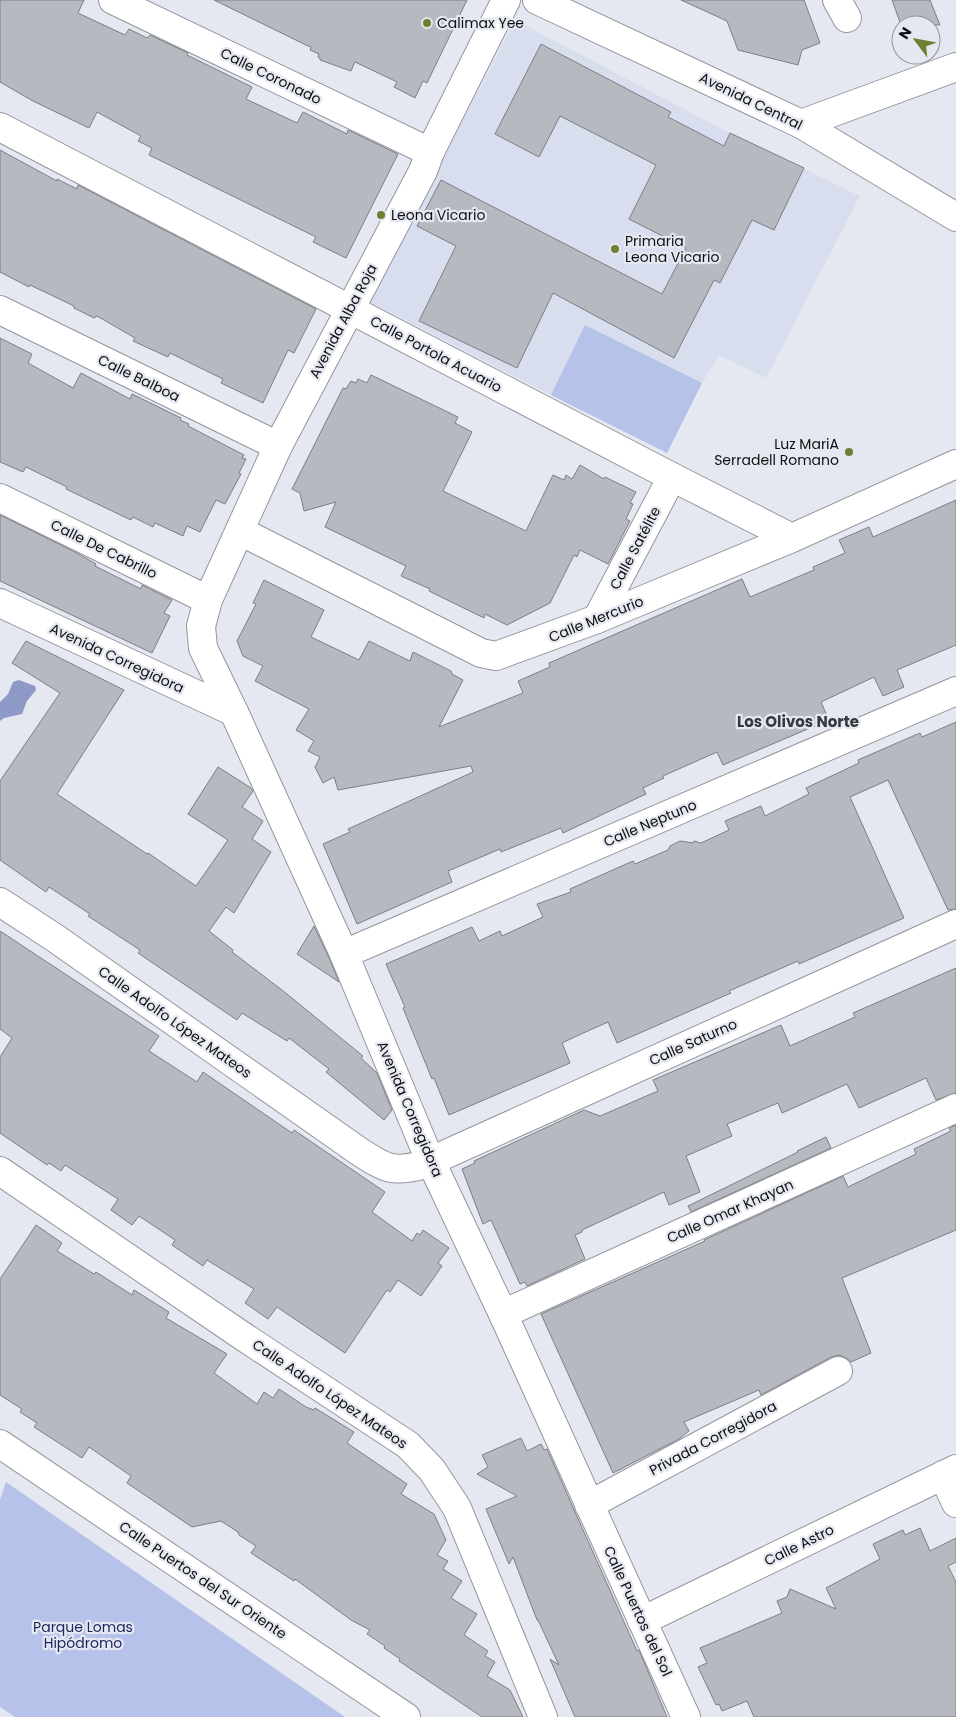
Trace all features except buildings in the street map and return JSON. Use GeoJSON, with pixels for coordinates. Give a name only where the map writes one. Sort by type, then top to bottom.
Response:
{"type":"FeatureCollection","features":[{"type":"Feature","properties":{"kind":"street","name":"Calle Coronado"},"geometry":{"type":"LineString","coordinates":[[113,0],[430,152]]}},
{"type":"Feature","properties":{"kind":"street","name":"Avenida Alba Roja"},"geometry":{"type":"LineString","coordinates":[[203,648],[201,626],[208,600],[278,446],[423,171],[430,152],[506,0]]}},
{"type":"Feature","properties":{"kind":"street","name":"Avenida Central"},"geometry":{"type":"LineString","coordinates":[[537,0],[801,124],[956,217]]}},
{"type":"Feature","properties":{"kind":"street"},"geometry":{"type":"LineString","coordinates":[[801,124],[956,67]]}},
{"type":"Feature","properties":{"kind":"street","name":"Calle Portola Acuario"},"geometry":{"type":"LineString","coordinates":[[0,127],[792,538]]}},
{"type":"Feature","properties":{"kind":"street","name":"Calle Balboa"},"geometry":{"type":"LineString","coordinates":[[0,310],[278,446]]}},
{"type":"Feature","properties":{"kind":"street","name":"Calle Mercurio"},"geometry":{"type":"LineString","coordinates":[[240,532],[481,653],[496,656],[597,619],[792,538],[956,464]]}},
{"type":"Feature","properties":{"kind":"street","name":"Calle Satélite"},"geometry":{"type":"LineString","coordinates":[[597,619],[672,477]]}},
{"type":"Feature","properties":{"kind":"street","name":"Calle De Cabrillo"},"geometry":{"type":"LineString","coordinates":[[0,498],[208,600]]}},
{"type":"Feature","properties":{"kind":"street","name":"Avenida Corregidora"},"geometry":{"type":"LineString","coordinates":[[0,604],[234,712]]}},
{"type":"Feature","properties":{"kind":"street","name":"Avenida Corregidora"},"geometry":{"type":"LineString","coordinates":[[203,648],[344,954],[430,1160],[503,1314],[589,1505]]}},
{"type":"Feature","properties":{"kind":"street","name":"Calle Neptuno"},"geometry":{"type":"LineString","coordinates":[[344,954],[956,691]]}},
{"type":"Feature","properties":{"kind":"street","name":"Calle Adolfo López Mateos"},"geometry":{"type":"LineString","coordinates":[[0,902],[55,938],[375,1162],[390,1169],[404,1169],[430,1160]]}},
{"type":"Feature","properties":{"kind":"street","name":"Calle Saturno"},"geometry":{"type":"LineString","coordinates":[[430,1160],[956,924]]}},
{"type":"Feature","properties":{"kind":"street","name":"Calle Omar Khayan"},"geometry":{"type":"LineString","coordinates":[[503,1314],[956,1108]]}},
{"type":"Feature","properties":{"kind":"street","name":"Calle Adolfo López Mateos"},"geometry":{"type":"LineString","coordinates":[[0,1171],[408,1445],[432,1470],[457,1508],[543,1717]]}},
{"type":"Feature","properties":{"kind":"street","name":"Privada Corregidora"},"geometry":{"type":"LineString","coordinates":[[589,1505],[838,1371]]}},
{"type":"Feature","properties":{"kind":"street","name":"Calle Puertos del Sur Oriente"},"geometry":{"type":"LineString","coordinates":[[0,1444],[406,1717]]}},
{"type":"Feature","properties":{"kind":"street"},"geometry":{"type":"LineString","coordinates":[[949,1472],[956,1503]]}},
{"type":"Feature","properties":{"kind":"street","name":"Calle Astro"},"geometry":{"type":"LineString","coordinates":[[642,1622],[949,1472]]}},
{"type":"Feature","properties":{"kind":"street","name":"Calle Puertos del Sol"},"geometry":{"type":"LineString","coordinates":[[589,1505],[686,1717]]}},
{"type":"Feature","properties":{"kind":"shaded area","name":"Primaria Leona Vicario"},"geometry":{"type":"Polygon","coordinates":[[[515,20],[730,133],[860,196],[766,378],[719,355],[702,383],[667,453],[370,302],[515,20]]]}},
{"type":"Feature","properties":{"kind":"shaded area"},"geometry":{"type":"Polygon","coordinates":[[[19,680],[35,686],[36,690],[27,701],[22,714],[4,718],[0,721],[0,702],[8,694],[13,682],[19,680]]]}},
{"type":"Feature","properties":{"kind":"green space"},"geometry":{"type":"Polygon","coordinates":[[[585,325],[702,383],[667,453],[551,395],[585,325]]]}},
{"type":"Feature","properties":{"kind":"green space","name":"Parque Lomas Hipódromo"},"geometry":{"type":"Polygon","coordinates":[[[6,1482],[345,1717],[15,1717],[0,1707],[0,1500],[6,1482]]]}},
{"type":"Feature","properties":{"kind":"place","name":"Calimax Yee"},"geometry":{"type":"Point","coordinates":[427,23]}},
{"type":"Feature","properties":{"kind":"place","name":"Leona Vicario"},"geometry":{"type":"Point","coordinates":[381,215]}},
{"type":"Feature","properties":{"kind":"place","name":"Primaria Leona Vicario"},"geometry":{"type":"Point","coordinates":[615,249]}},
{"type":"Feature","properties":{"kind":"place","name":"Luz MariA Serradell Romano"},"geometry":{"type":"Point","coordinates":[849,452]}},
{"type":"Feature","properties":{"kind":"district","name":"Los Olivos Norte"},"geometry":{"type":"Point","coordinates":[798,722]}}]}
